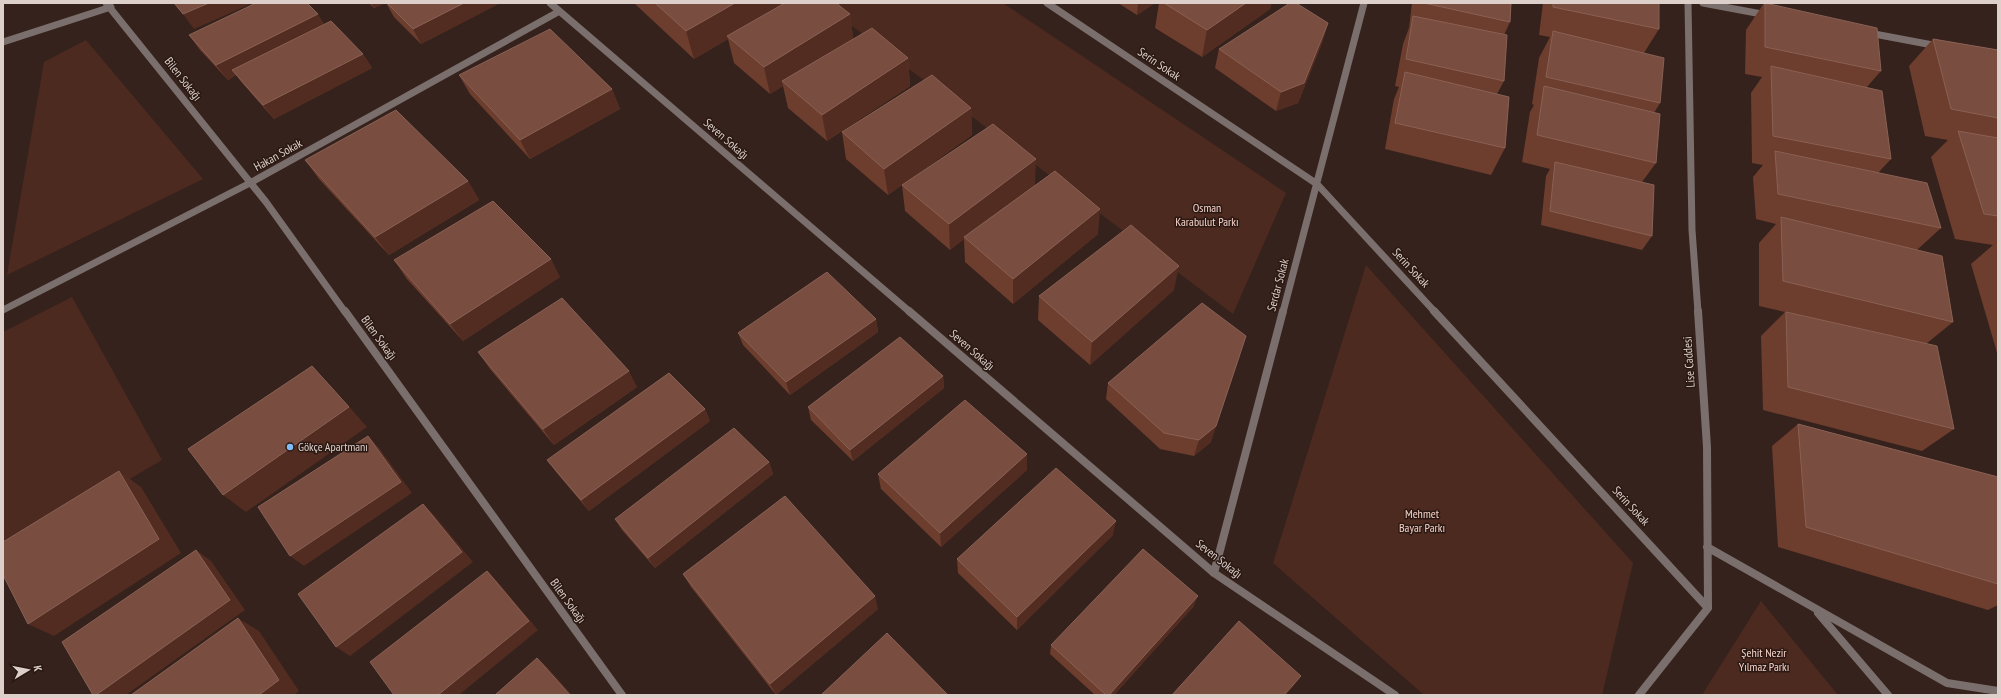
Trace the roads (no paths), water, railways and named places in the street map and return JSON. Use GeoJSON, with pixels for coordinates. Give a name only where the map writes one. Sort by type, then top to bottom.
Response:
{"type":"FeatureCollection","features":[{"type":"Feature","properties":{"kind":"street","name":"Seven Sokağı"},"geometry":{"type":"LineString","coordinates":[[550,3],[558,12],[1214,573],[1395,695]]}},
{"type":"Feature","properties":{"kind":"street","name":"Serin Sokak"},"geometry":{"type":"LineString","coordinates":[[1047,3],[1317,184],[1708,608]]}},
{"type":"Feature","properties":{"kind":"street","name":"Serdar Sokak"},"geometry":{"type":"LineString","coordinates":[[1214,573],[1364,3]]}},
{"type":"Feature","properties":{"kind":"street","name":"Lise Caddesi"},"geometry":{"type":"LineString","coordinates":[[1688,3],[1692,230],[1707,447],[1708,608]]}},
{"type":"Feature","properties":{"kind":"street"},"geometry":{"type":"LineString","coordinates":[[1703,3],[1773,16]]}},
{"type":"Feature","properties":{"kind":"street"},"geometry":{"type":"LineString","coordinates":[[3,42],[109,5]]}},
{"type":"Feature","properties":{"kind":"street","name":"Bilen Sokağı"},"geometry":{"type":"LineString","coordinates":[[109,5],[266,202],[622,695]]}},
{"type":"Feature","properties":{"kind":"street","name":"Hakan Sokak"},"geometry":{"type":"LineString","coordinates":[[3,310],[250,183],[558,12]]}},
{"type":"Feature","properties":{"kind":"street"},"geometry":{"type":"LineString","coordinates":[[1858,32],[1944,47]]}},
{"type":"Feature","properties":{"kind":"street"},"geometry":{"type":"LineString","coordinates":[[1707,547],[1948,683],[1998,691]]}},
{"type":"Feature","properties":{"kind":"street"},"geometry":{"type":"LineString","coordinates":[[1814,607],[1888,695]]}},
{"type":"Feature","properties":{"kind":"street"},"geometry":{"type":"LineString","coordinates":[[1639,695],[1708,608]]}},
{"type":"Feature","properties":{"kind":"place","name":"Gökçe Apartmanı"},"geometry":{"type":"Point","coordinates":[290,447]}},
{"type":"Feature","properties":{"kind":"park label","name":"Osman Karabulut Parkı"},"geometry":{"type":"Point","coordinates":[1207,215]}},
{"type":"Feature","properties":{"kind":"park label","name":"Mehmet Bayar Parkı"},"geometry":{"type":"Point","coordinates":[1422,521]}},
{"type":"Feature","properties":{"kind":"park label","name":"Şehit Nezir Yılmaz Parkı"},"geometry":{"type":"Point","coordinates":[1764,660]}}]}
